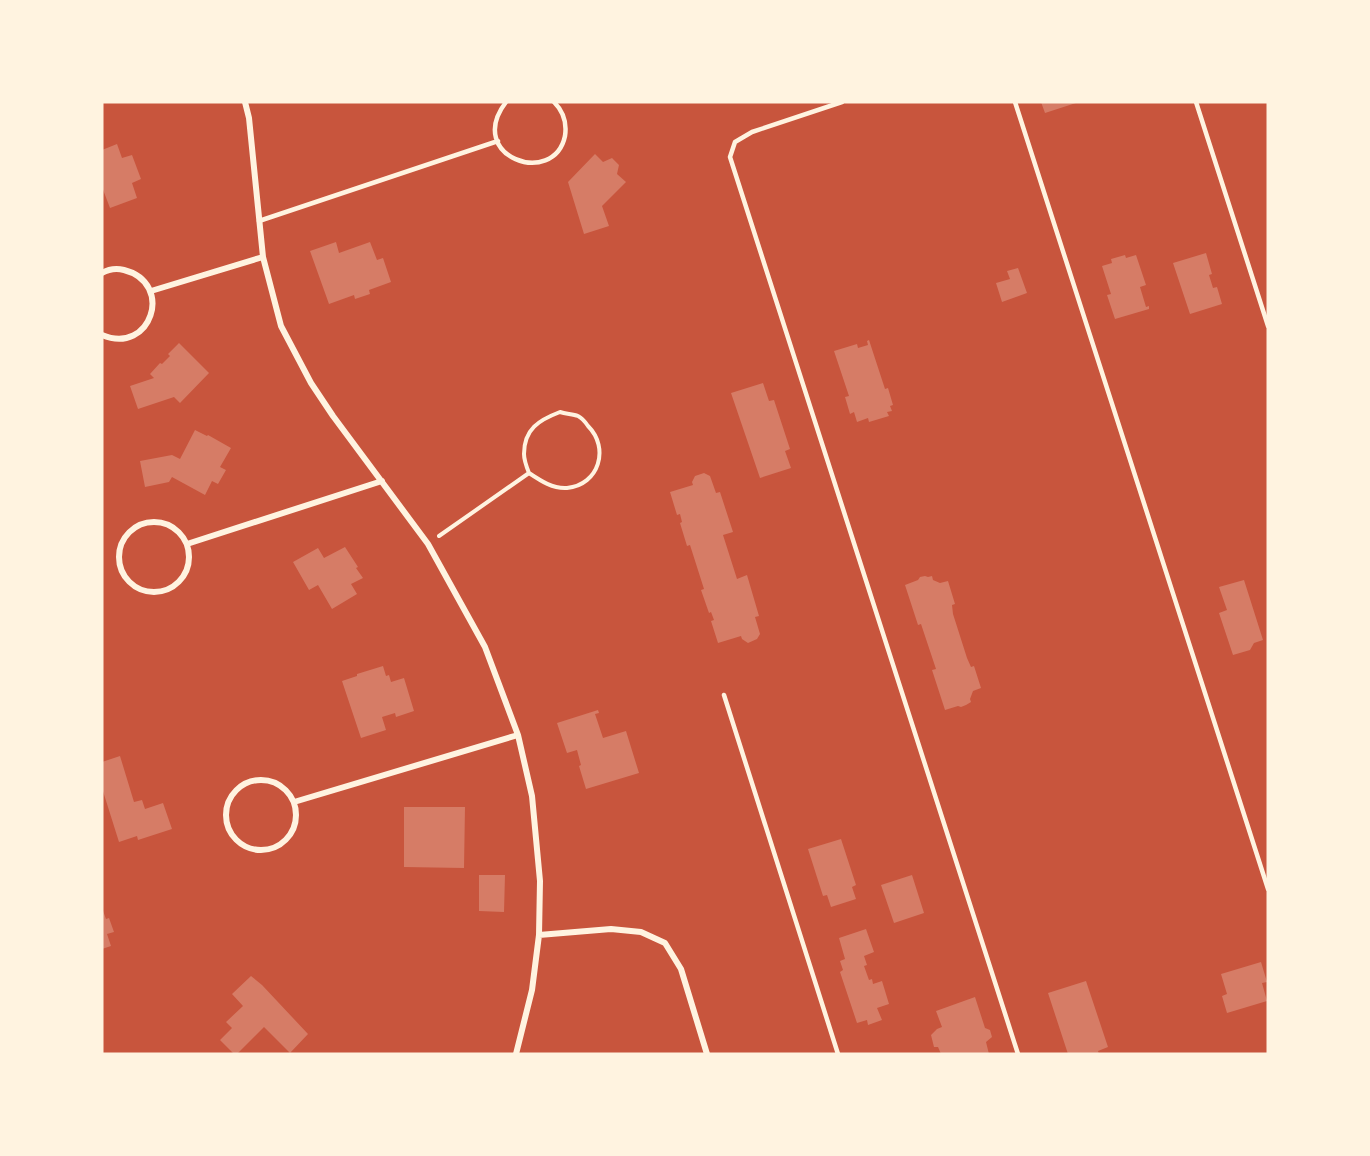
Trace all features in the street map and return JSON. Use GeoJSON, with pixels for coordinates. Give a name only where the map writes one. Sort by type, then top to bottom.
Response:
{"type":"FeatureCollection","features":[{"type":"Feature","properties":{"kind":"street"},"geometry":{"type":"LineString","coordinates":[[245,102],[249,118],[263,257],[281,326],[311,383],[333,416],[428,544],[485,647],[518,735],[532,796],[540,881],[539,935],[532,990],[516,1054]]}},
{"type":"Feature","properties":{"kind":"street"},"geometry":{"type":"LineString","coordinates":[[151,291],[263,257]]}},
{"type":"Feature","properties":{"kind":"street"},"geometry":{"type":"LineString","coordinates":[[102,273],[118,269],[135,273],[151,291],[153,305],[150,319],[136,335],[124,339],[112,339],[102,335]]}},
{"type":"Feature","properties":{"kind":"street"},"geometry":{"type":"LineString","coordinates":[[187,544],[382,481]]}},
{"type":"Feature","properties":{"kind":"street"},"geometry":{"type":"LineString","coordinates":[[151,521],[169,525],[187,544],[188,566],[184,576],[168,590],[147,592],[137,589],[128,582],[118,564],[120,544],[133,528],[142,523],[151,521]]}},
{"type":"Feature","properties":{"kind":"street"},"geometry":{"type":"LineString","coordinates":[[294,801],[518,735]]}},
{"type":"Feature","properties":{"kind":"street"},"geometry":{"type":"LineString","coordinates":[[261,779],[278,784],[294,801],[296,816],[293,829],[286,840],[267,850],[255,850],[240,843],[232,835],[227,824],[226,813],[230,799],[236,789],[249,782],[261,779]]}},
{"type":"Feature","properties":{"kind":"street"},"geometry":{"type":"LineString","coordinates":[[539,935],[611,929],[640,932],[665,943],[681,969],[707,1054]]}},
{"type":"Feature","properties":{"kind":"lane"},"geometry":{"type":"LineString","coordinates":[[506,102],[495,123],[496,136],[507,155],[517,161],[528,163],[550,158],[564,140],[565,118],[554,102]]}},
{"type":"Feature","properties":{"kind":"lane"},"geometry":{"type":"LineString","coordinates":[[842,102],[752,132],[735,142],[730,157],[1018,1054]]}},
{"type":"Feature","properties":{"kind":"lane"},"geometry":{"type":"LineString","coordinates":[[1015,102],[1268,889]]}},
{"type":"Feature","properties":{"kind":"lane"},"geometry":{"type":"LineString","coordinates":[[1196,102],[1268,326]]}},
{"type":"Feature","properties":{"kind":"lane"},"geometry":{"type":"LineString","coordinates":[[259,221],[498,141]]}},
{"type":"Feature","properties":{"kind":"lane"},"geometry":{"type":"LineString","coordinates":[[724,695],[838,1054]]}},
{"type":"Feature","properties":{"kind":"path"},"geometry":{"type":"LineString","coordinates":[[560,412],[579,417],[593,430],[600,449],[596,469],[584,484],[566,488],[545,484],[529,474],[524,455],[528,435],[543,419],[560,412]]}},
{"type":"Feature","properties":{"kind":"path"},"geometry":{"type":"LineString","coordinates":[[428,544],[529,474]]}},
{"type":"Feature","properties":{"kind":"building"},"geometry":{"type":"Polygon","coordinates":[[[1041,102],[1079,102],[1045,113],[1041,102]]]}},
{"type":"Feature","properties":{"kind":"building"},"geometry":{"type":"Polygon","coordinates":[[[117,144],[122,158],[132,155],[141,179],[132,183],[137,198],[110,208],[102,187],[102,150],[117,144]]]}},
{"type":"Feature","properties":{"kind":"building"},"geometry":{"type":"Polygon","coordinates":[[[595,154],[603,162],[612,158],[619,165],[617,174],[626,182],[602,206],[609,226],[584,234],[568,182],[595,154]]]}},
{"type":"Feature","properties":{"kind":"building"},"geometry":{"type":"Polygon","coordinates":[[[336,242],[339,253],[370,242],[377,260],[383,258],[391,282],[369,290],[370,294],[355,299],[354,295],[329,304],[310,251],[336,242]]]}},
{"type":"Feature","properties":{"kind":"building"},"geometry":{"type":"Polygon","coordinates":[[[1206,253],[1213,288],[1217,287],[1222,304],[1190,314],[1173,263],[1206,253]]]}},
{"type":"Feature","properties":{"kind":"building"},"geometry":{"type":"Polygon","coordinates":[[[1125,255],[1126,258],[1136,255],[1146,285],[1140,287],[1146,307],[1149,306],[1149,309],[1115,319],[1107,295],[1111,294],[1102,266],[1112,263],[1111,259],[1125,255]]]}},
{"type":"Feature","properties":{"kind":"building"},"geometry":{"type":"Polygon","coordinates":[[[1018,268],[1027,293],[1002,302],[996,283],[1010,279],[1007,271],[1018,268]]]}},
{"type":"Feature","properties":{"kind":"building"},"geometry":{"type":"Polygon","coordinates":[[[869,340],[885,389],[888,388],[893,405],[890,406],[892,411],[887,412],[889,416],[869,422],[868,418],[857,422],[854,412],[850,414],[845,397],[849,396],[834,351],[857,344],[858,348],[868,345],[869,340]]]}},
{"type":"Feature","properties":{"kind":"building"},"geometry":{"type":"Polygon","coordinates":[[[179,343],[209,373],[180,403],[174,397],[138,409],[130,386],[154,378],[150,374],[170,356],[168,354],[179,343]]]}},
{"type":"Feature","properties":{"kind":"building"},"geometry":{"type":"Polygon","coordinates":[[[763,383],[769,401],[774,400],[790,449],[785,451],[791,468],[760,478],[731,393],[763,383]]]}},
{"type":"Feature","properties":{"kind":"building"},"geometry":{"type":"Polygon","coordinates":[[[195,430],[231,448],[220,467],[226,470],[218,484],[212,481],[205,495],[172,477],[169,482],[145,487],[140,461],[172,455],[180,459],[195,430]]]}},
{"type":"Feature","properties":{"kind":"building"},"geometry":{"type":"Polygon","coordinates":[[[704,473],[710,476],[716,493],[720,492],[733,532],[723,535],[737,579],[747,575],[759,616],[755,617],[760,634],[757,639],[748,643],[741,636],[718,643],[711,621],[714,620],[711,612],[709,613],[701,590],[704,589],[690,545],[687,546],[680,523],[682,522],[680,514],[677,515],[670,492],[693,485],[695,476],[704,473]]]}},
{"type":"Feature","properties":{"kind":"building"},"geometry":{"type":"Polygon","coordinates":[[[345,547],[363,578],[351,584],[357,594],[332,609],[318,585],[309,590],[293,562],[318,548],[324,558],[345,547]]]}},
{"type":"Feature","properties":{"kind":"building"},"geometry":{"type":"Polygon","coordinates":[[[925,576],[932,576],[933,580],[940,583],[948,581],[955,604],[952,605],[953,614],[967,658],[971,667],[974,666],[981,688],[973,691],[971,702],[961,707],[945,710],[932,670],[936,669],[905,585],[925,576]]]}},
{"type":"Feature","properties":{"kind":"building"},"geometry":{"type":"Polygon","coordinates":[[[1244,580],[1263,640],[1254,643],[1250,650],[1233,655],[1219,613],[1227,610],[1219,587],[1244,580]]]}},
{"type":"Feature","properties":{"kind":"building"},"geometry":{"type":"Polygon","coordinates":[[[383,666],[391,682],[404,678],[414,711],[396,717],[395,713],[382,717],[386,730],[361,738],[342,681],[383,666]]]}},
{"type":"Feature","properties":{"kind":"building"},"geometry":{"type":"Polygon","coordinates":[[[598,710],[599,713],[595,714],[603,738],[626,731],[639,773],[586,789],[577,750],[567,753],[557,723],[598,710]]]}},
{"type":"Feature","properties":{"kind":"building"},"geometry":{"type":"Polygon","coordinates":[[[120,756],[134,802],[142,800],[145,809],[163,803],[172,829],[138,840],[137,836],[119,842],[102,788],[102,762],[120,756]]]}},
{"type":"Feature","properties":{"kind":"building"},"geometry":{"type":"Polygon","coordinates":[[[404,807],[465,807],[464,868],[404,867],[404,807]]]}},
{"type":"Feature","properties":{"kind":"building"},"geometry":{"type":"Polygon","coordinates":[[[841,839],[856,885],[852,887],[856,899],[831,907],[827,895],[823,896],[808,849],[841,839]]]}},
{"type":"Feature","properties":{"kind":"building"},"geometry":{"type":"Polygon","coordinates":[[[479,875],[505,875],[504,912],[479,911],[479,875]]]}},
{"type":"Feature","properties":{"kind":"building"},"geometry":{"type":"Polygon","coordinates":[[[912,875],[924,913],[894,923],[881,885],[912,875]]]}},
{"type":"Feature","properties":{"kind":"building"},"geometry":{"type":"Polygon","coordinates":[[[102,908],[114,932],[107,934],[111,946],[102,949],[102,908]]]}},
{"type":"Feature","properties":{"kind":"building"},"geometry":{"type":"Polygon","coordinates":[[[866,929],[874,952],[864,956],[867,965],[864,966],[873,984],[882,981],[889,1004],[877,1008],[882,1020],[868,1025],[867,1020],[857,1023],[840,972],[843,970],[840,961],[845,959],[839,938],[866,929]]]}},
{"type":"Feature","properties":{"kind":"building"},"geometry":{"type":"Polygon","coordinates":[[[1261,962],[1267,982],[1262,983],[1267,1001],[1227,1013],[1222,996],[1227,994],[1221,974],[1261,962]]]}},
{"type":"Feature","properties":{"kind":"building"},"geometry":{"type":"Polygon","coordinates":[[[251,976],[308,1034],[290,1053],[264,1027],[237,1054],[234,1054],[220,1040],[232,1028],[226,1022],[243,1006],[232,994],[251,976]]]}},
{"type":"Feature","properties":{"kind":"building"},"geometry":{"type":"Polygon","coordinates":[[[1086,981],[1108,1047],[1098,1051],[1099,1054],[1068,1054],[1048,993],[1086,981]]]}},
{"type":"Feature","properties":{"kind":"building"},"geometry":{"type":"Polygon","coordinates":[[[975,997],[985,1028],[990,1030],[992,1037],[986,1042],[989,1054],[941,1054],[938,1047],[934,1047],[931,1035],[942,1027],[936,1011],[975,997]]]}}]}
